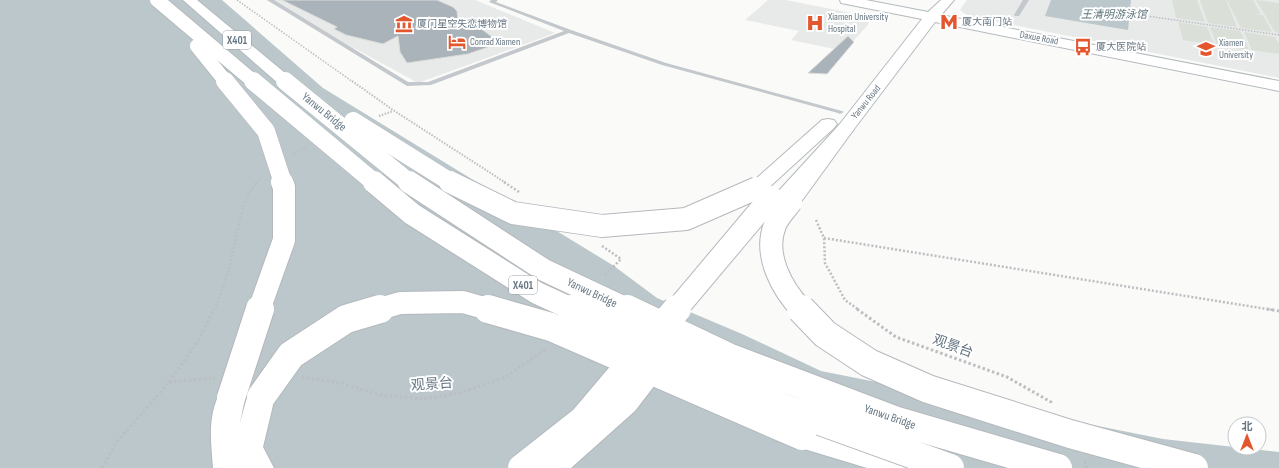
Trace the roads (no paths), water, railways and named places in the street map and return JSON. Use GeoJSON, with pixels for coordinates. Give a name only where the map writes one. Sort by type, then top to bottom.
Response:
{"type":"FeatureCollection","features":[{"type":"Feature","properties":{"kind":"main road","name":"Yanwu Bridge"},"geometry":{"type":"LineString","coordinates":[[189,0],[416,188],[544,270],[728,357],[898,421],[1058,468]]}},
{"type":"Feature","properties":{"kind":"main road","name":"Daxue Road"},"geometry":{"type":"LineString","coordinates":[[846,0],[1279,86]]}},
{"type":"Feature","properties":{"kind":"main road","name":"Yanwu Road"},"geometry":{"type":"LineString","coordinates":[[837,122],[876,72],[927,15],[936,0]]}},
{"type":"Feature","properties":{"kind":"main road","name":"Yanwu Road"},"geometry":{"type":"LineString","coordinates":[[927,15],[948,0]]}},
{"type":"Feature","properties":{"kind":"main road","name":"Yanwu Bridge"},"geometry":{"type":"LineString","coordinates":[[163,6],[412,214],[536,293],[784,408],[950,468]]}},
{"type":"Feature","properties":{"kind":"main road"},"geometry":{"type":"LineString","coordinates":[[163,6],[266,131],[284,187],[284,240],[246,348],[225,422],[229,468]]}},
{"type":"Feature","properties":{"kind":"main road"},"geometry":{"type":"LineString","coordinates":[[285,80],[368,130],[445,180],[513,213],[602,226],[686,219],[775,197]]}},
{"type":"Feature","properties":{"kind":"main road"},"geometry":{"type":"LineString","coordinates":[[522,468],[583,420],[775,197],[837,122]]}},
{"type":"Feature","properties":{"kind":"main road"},"geometry":{"type":"LineString","coordinates":[[550,468],[625,401],[775,197],[837,122]]}},
{"type":"Feature","properties":{"kind":"main road"},"geometry":{"type":"LineString","coordinates":[[775,197],[775,224],[772,237],[773,262],[790,297],[826,334],[856,354],[869,362],[928,389],[1070,434],[1194,468]]}},
{"type":"Feature","properties":{"kind":"main road"},"geometry":{"type":"LineString","coordinates":[[258,468],[248,448],[261,397],[291,355],[346,319],[400,303],[462,302],[551,326],[802,436],[915,468]]}},
{"type":"Feature","properties":{"kind":"lane"},"geometry":{"type":"LineString","coordinates":[[270,0],[407,84],[429,84],[569,31]]}},
{"type":"Feature","properties":{"kind":"lane"},"geometry":{"type":"LineString","coordinates":[[1017,15],[1026,0]]}},
{"type":"Feature","properties":{"kind":"lane"},"geometry":{"type":"LineString","coordinates":[[491,1],[569,31],[837,122]]}},
{"type":"Feature","properties":{"kind":"water"},"geometry":{"type":"Polygon","coordinates":[[[0,0],[222,0],[323,88],[614,266],[657,298],[742,334],[821,371],[1163,439],[1227,446],[1227,456],[1267,456],[1267,451],[1279,452],[1279,468],[0,468],[0,0]]]}},
{"type":"Feature","properties":{"kind":"water","name":"王清明游泳馆"},"geometry":{"type":"Polygon","coordinates":[[[1051,0],[1131,0],[1128,30],[1045,16],[1051,0]]]}},
{"type":"Feature","properties":{"kind":"place","name":"厦大南门站"},"geometry":{"type":"Point","coordinates":[949,22]}},
{"type":"Feature","properties":{"kind":"place","name":"Xiamen University Hospital"},"geometry":{"type":"Point","coordinates":[815,23]}},
{"type":"Feature","properties":{"kind":"place","name":"厦门星空失恋博物馆"},"geometry":{"type":"Point","coordinates":[404,24]}},
{"type":"Feature","properties":{"kind":"place","name":"Conrad Xiamen"},"geometry":{"type":"Point","coordinates":[457,42]}},
{"type":"Feature","properties":{"kind":"place","name":"厦大医院站"},"geometry":{"type":"Point","coordinates":[1083,47]}},
{"type":"Feature","properties":{"kind":"place","name":"Xiamen University"},"geometry":{"type":"Point","coordinates":[1206,49]}}]}
